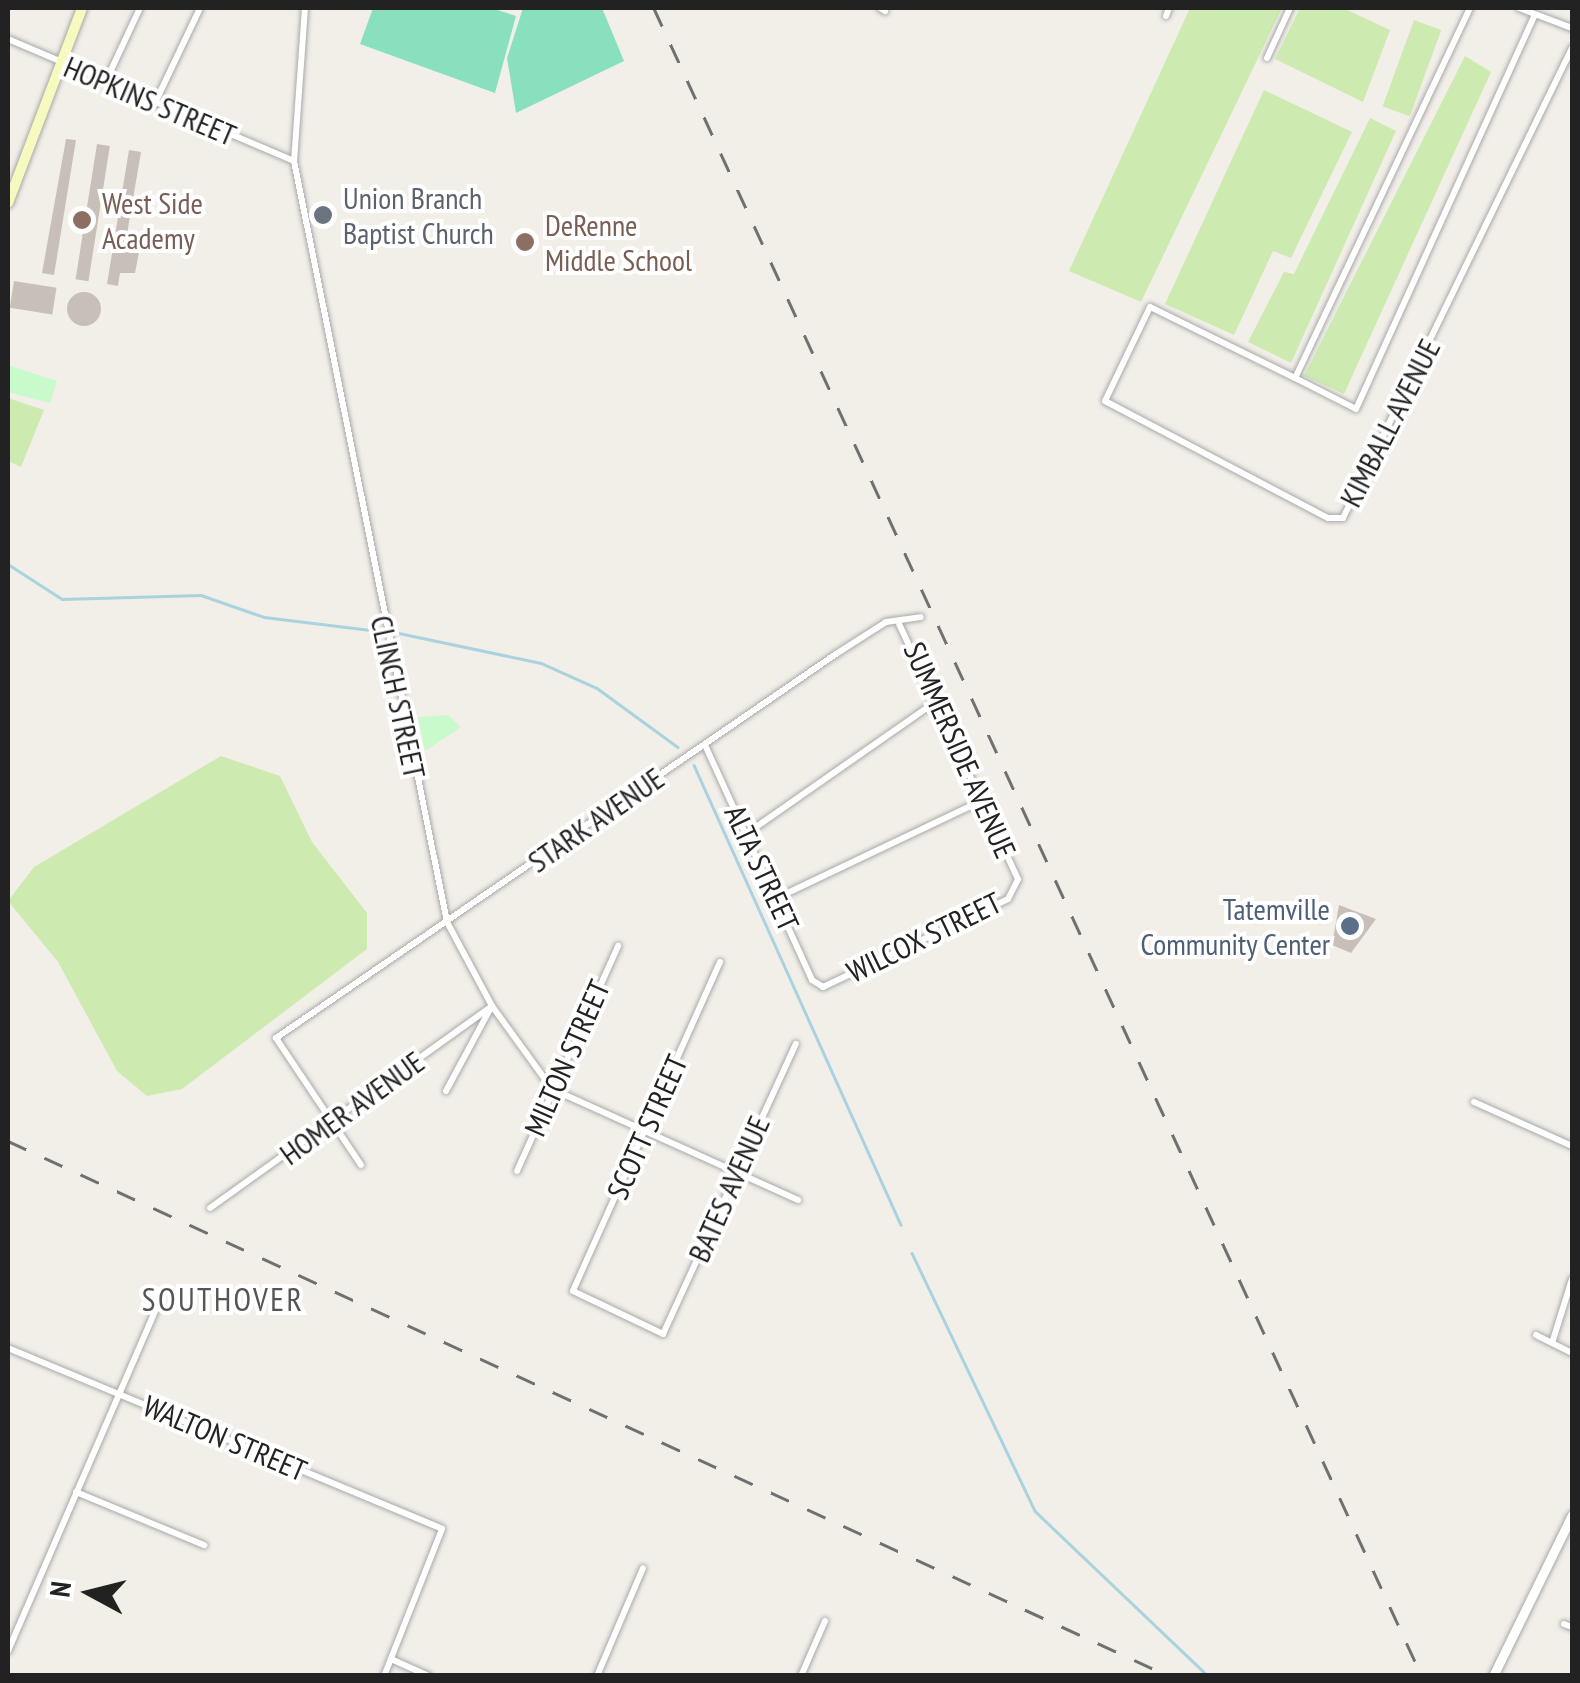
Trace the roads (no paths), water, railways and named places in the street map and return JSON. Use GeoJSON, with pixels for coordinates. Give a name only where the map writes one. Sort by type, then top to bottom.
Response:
{"type":"FeatureCollection","features":[{"type":"Feature","properties":{"kind":"main road"},"geometry":{"type":"LineString","coordinates":[[8,203],[57,62],[82,8]]}},
{"type":"Feature","properties":{"kind":"street"},"geometry":{"type":"LineString","coordinates":[[105,84],[140,8]]}},
{"type":"Feature","properties":{"kind":"street"},"geometry":{"type":"LineString","coordinates":[[154,104],[200,8]]}},
{"type":"Feature","properties":{"kind":"street","name":"CLINCH STREET"},"geometry":{"type":"LineString","coordinates":[[304,8],[294,161],[447,922],[492,1006],[552,1089]]}},
{"type":"Feature","properties":{"kind":"street"},"geometry":{"type":"LineString","coordinates":[[1266,58],[1290,8]]}},
{"type":"Feature","properties":{"kind":"street"},"geometry":{"type":"LineString","coordinates":[[1470,8],[1295,378],[1356,408],[1535,14]]}},
{"type":"Feature","properties":{"kind":"street"},"geometry":{"type":"LineString","coordinates":[[1519,8],[1572,28]]}},
{"type":"Feature","properties":{"kind":"street","name":"HOPKINS STREET"},"geometry":{"type":"LineString","coordinates":[[8,40],[294,161]]}},
{"type":"Feature","properties":{"kind":"street","name":"KIMBALL AVENUE"},"geometry":{"type":"LineString","coordinates":[[1295,378],[1150,307],[1105,401],[1328,518],[1343,518],[1572,48]]}},
{"type":"Feature","properties":{"kind":"street","name":"STARK AVENUE"},"geometry":{"type":"LineString","coordinates":[[335,1122],[276,1038],[886,622],[921,617]]}},
{"type":"Feature","properties":{"kind":"street","name":"SUMMERSIDE AVENUE"},"geometry":{"type":"LineString","coordinates":[[898,623],[1018,879]]}},
{"type":"Feature","properties":{"kind":"street"},"geometry":{"type":"LineString","coordinates":[[746,834],[937,701]]}},
{"type":"Feature","properties":{"kind":"street","name":"ALTA STREET"},"geometry":{"type":"LineString","coordinates":[[705,744],[778,897],[812,980],[822,986]]}},
{"type":"Feature","properties":{"kind":"street"},"geometry":{"type":"LineString","coordinates":[[778,897],[982,800]]}},
{"type":"Feature","properties":{"kind":"street","name":"WILCOX STREET"},"geometry":{"type":"LineString","coordinates":[[822,986],[1008,899],[1018,879]]}},
{"type":"Feature","properties":{"kind":"street","name":"MILTON STREET"},"geometry":{"type":"LineString","coordinates":[[517,1172],[618,946]]}},
{"type":"Feature","properties":{"kind":"street","name":"SCOTT STREET"},"geometry":{"type":"LineString","coordinates":[[664,1334],[573,1291],[720,962]]}},
{"type":"Feature","properties":{"kind":"street"},"geometry":{"type":"LineString","coordinates":[[446,1091],[492,1006]]}},
{"type":"Feature","properties":{"kind":"street","name":"HOMER AVENUE"},"geometry":{"type":"LineString","coordinates":[[210,1208],[492,1006]]}},
{"type":"Feature","properties":{"kind":"street","name":"BATES AVENUE"},"geometry":{"type":"LineString","coordinates":[[664,1334],[796,1044]]}},
{"type":"Feature","properties":{"kind":"street"},"geometry":{"type":"LineString","coordinates":[[552,1089],[646,1128],[798,1200]]}},
{"type":"Feature","properties":{"kind":"street"},"geometry":{"type":"LineString","coordinates":[[1474,1102],[1572,1146]]}},
{"type":"Feature","properties":{"kind":"street"},"geometry":{"type":"LineString","coordinates":[[335,1122],[361,1165]]}},
{"type":"Feature","properties":{"kind":"street"},"geometry":{"type":"LineString","coordinates":[[1553,1340],[1572,1278]]}},
{"type":"Feature","properties":{"kind":"street"},"geometry":{"type":"LineString","coordinates":[[8,1651],[159,1302]]}},
{"type":"Feature","properties":{"kind":"street"},"geometry":{"type":"LineString","coordinates":[[1536,1335],[1553,1340],[1572,1353]]}},
{"type":"Feature","properties":{"kind":"street","name":"WALTON STREET"},"geometry":{"type":"LineString","coordinates":[[8,1348],[442,1528],[391,1658]]}},
{"type":"Feature","properties":{"kind":"street"},"geometry":{"type":"LineString","coordinates":[[76,1492],[204,1545]]}},
{"type":"Feature","properties":{"kind":"street"},"geometry":{"type":"LineString","coordinates":[[1493,1676],[1572,1514]]}},
{"type":"Feature","properties":{"kind":"street"},"geometry":{"type":"LineString","coordinates":[[597,1676],[643,1568]]}},
{"type":"Feature","properties":{"kind":"street"},"geometry":{"type":"LineString","coordinates":[[801,1676],[825,1621]]}},
{"type":"Feature","properties":{"kind":"street"},"geometry":{"type":"LineString","coordinates":[[384,1676],[391,1658],[429,1676]]}},
{"type":"Feature","properties":{"kind":"waterway"},"geometry":{"type":"LineString","coordinates":[[8,564],[62,599],[201,595],[264,617],[372,630]]}},
{"type":"Feature","properties":{"kind":"waterway"},"geometry":{"type":"LineString","coordinates":[[394,632],[541,663],[597,688],[678,747]]}},
{"type":"Feature","properties":{"kind":"waterway"},"geometry":{"type":"LineString","coordinates":[[694,765],[901,1225]]}},
{"type":"Feature","properties":{"kind":"waterway"},"geometry":{"type":"LineString","coordinates":[[912,1253],[1035,1511],[1208,1676]]}},
{"type":"Feature","properties":{"kind":"railway"},"geometry":{"type":"LineString","coordinates":[[654,8],[1422,1676]]}},
{"type":"Feature","properties":{"kind":"railway"},"geometry":{"type":"LineString","coordinates":[[8,1141],[1169,1676]]}},
{"type":"Feature","properties":{"kind":"place","name":"Union Branch Baptist Church"},"geometry":{"type":"Point","coordinates":[323,215]}},
{"type":"Feature","properties":{"kind":"place","name":"West Side Academy"},"geometry":{"type":"Point","coordinates":[82,220]}},
{"type":"Feature","properties":{"kind":"place","name":"DeRenne Middle School"},"geometry":{"type":"Point","coordinates":[525,242]}},
{"type":"Feature","properties":{"kind":"place","name":"Tatemville Community Center"},"geometry":{"type":"Point","coordinates":[1350,926]}},
{"type":"Feature","properties":{"kind":"district","name":"SOUTHOVER"},"geometry":{"type":"Point","coordinates":[223,1299]}}]}
